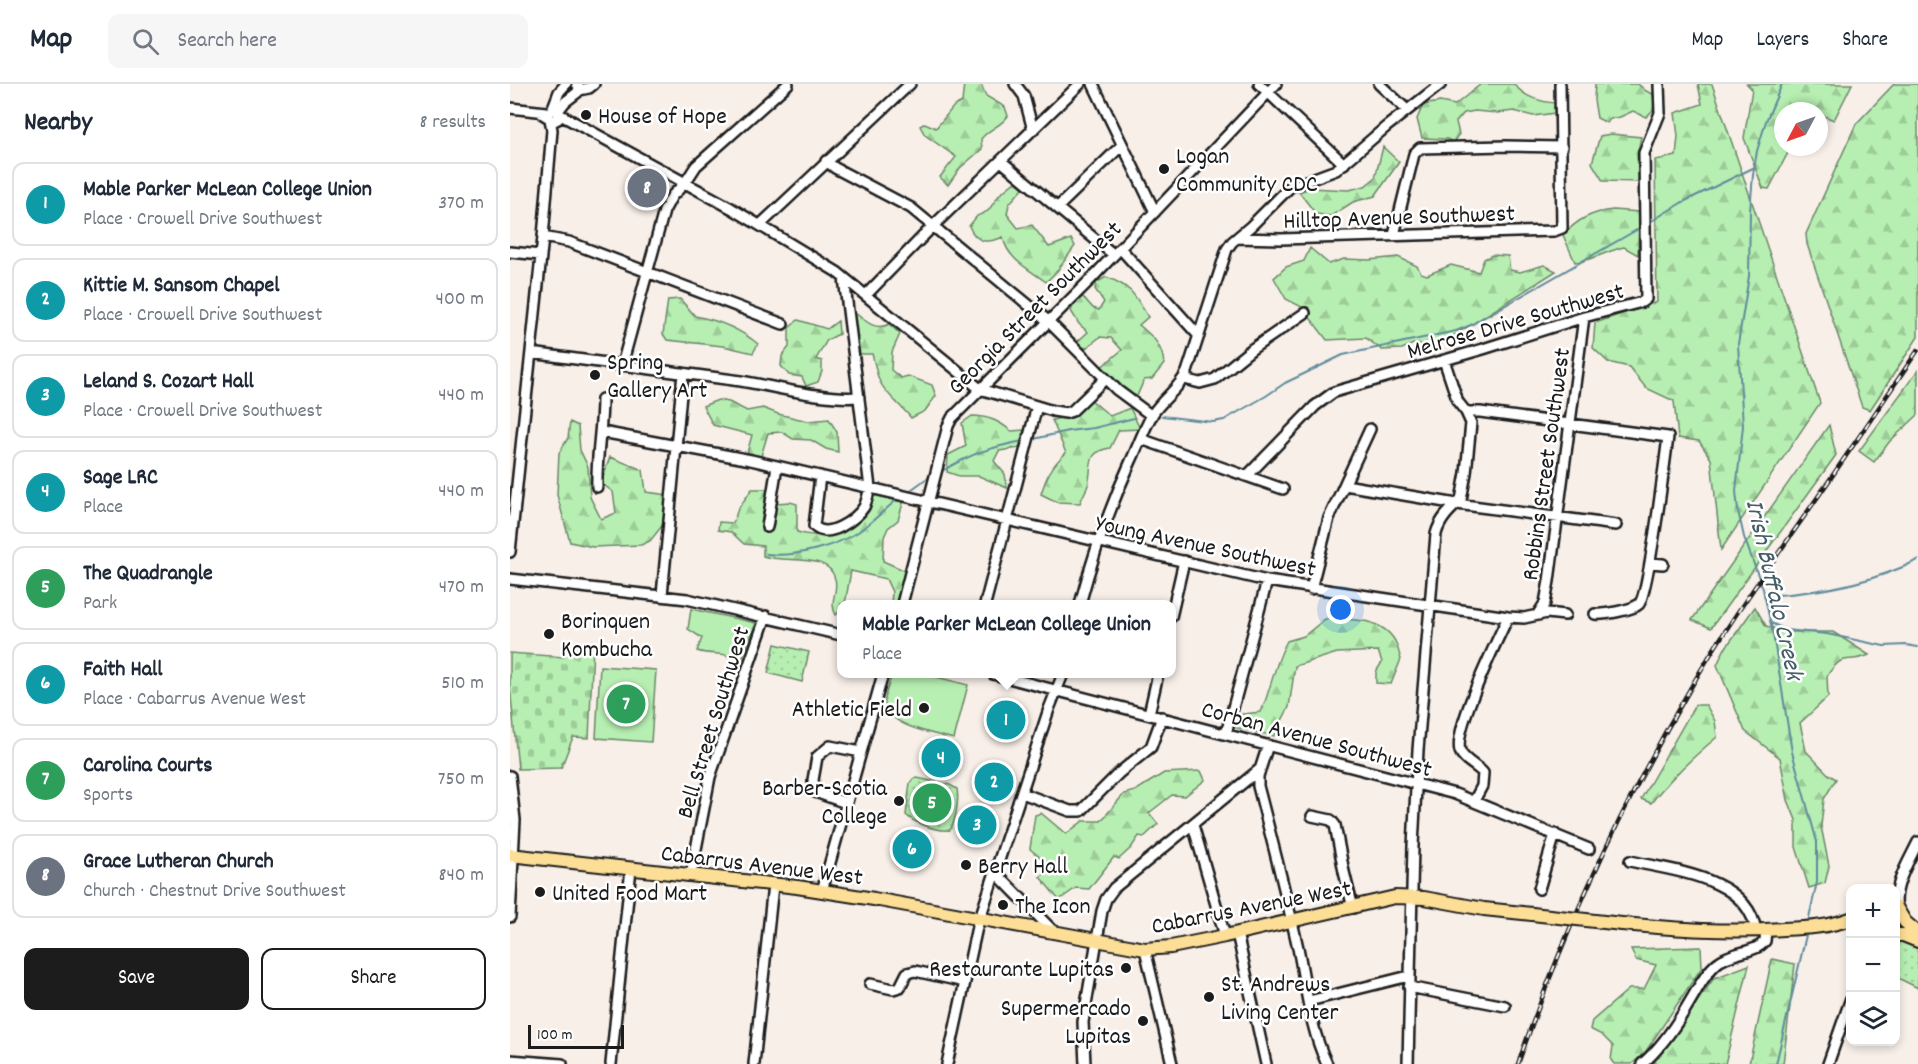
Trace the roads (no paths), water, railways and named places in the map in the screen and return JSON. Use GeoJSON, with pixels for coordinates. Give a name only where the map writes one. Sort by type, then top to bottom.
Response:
{"type":"FeatureCollection","features":[{"type":"Feature","properties":{"kind":"main road","name":"Cabarrus Avenue West"},"geometry":{"type":"LineString","coordinates":[[512,855],[822,891],[1145,949],[1171,947],[1231,935],[1395,897],[1410,897],[1484,909],[1715,932],[1825,926],[1846,928]]}},
{"type":"Feature","properties":{"kind":"main road"},"geometry":{"type":"LineString","coordinates":[[1900,914],[1907,924],[1918,933]]}},
{"type":"Feature","properties":{"kind":"main road","name":"Cabarrus Avenue West"},"geometry":{"type":"LineString","coordinates":[[1825,926],[1846,920]]}},
{"type":"Feature","properties":{"kind":"main road"},"geometry":{"type":"LineString","coordinates":[[1900,934],[1918,941]]}},
{"type":"Feature","properties":{"kind":"street"},"geometry":{"type":"LineString","coordinates":[[510,552],[513,495],[531,353],[553,115],[559,92],[566,84]]}},
{"type":"Feature","properties":{"kind":"street"},"geometry":{"type":"LineString","coordinates":[[553,115],[577,89],[589,88],[594,84]]}},
{"type":"Feature","properties":{"kind":"street"},"geometry":{"type":"LineString","coordinates":[[622,365],[664,210],[672,196],[685,183],[696,166],[788,84]]}},
{"type":"Feature","properties":{"kind":"street"},"geometry":{"type":"LineString","coordinates":[[760,225],[910,84]]}},
{"type":"Feature","properties":{"kind":"street"},"geometry":{"type":"LineString","coordinates":[[1015,84],[1024,96],[1033,130]]}},
{"type":"Feature","properties":{"kind":"street"},"geometry":{"type":"LineString","coordinates":[[866,295],[933,226],[1080,84]]}},
{"type":"Feature","properties":{"kind":"street"},"geometry":{"type":"LineString","coordinates":[[1093,84],[1155,212]]}},
{"type":"Feature","properties":{"kind":"street"},"geometry":{"type":"LineString","coordinates":[[1259,84],[1344,164]]}},
{"type":"Feature","properties":{"kind":"street","name":"Georgia Street Southwest"},"geometry":{"type":"LineString","coordinates":[[903,600],[948,426],[960,409],[1155,212],[1276,84]]}},
{"type":"Feature","properties":{"kind":"street"},"geometry":{"type":"LineString","coordinates":[[1379,84],[1407,110]]}},
{"type":"Feature","properties":{"kind":"street"},"geometry":{"type":"LineString","coordinates":[[1081,600],[1098,542],[1141,439],[1152,416],[1184,379],[1227,249],[1290,187],[1330,174],[1441,84]]}},
{"type":"Feature","properties":{"kind":"street"},"geometry":{"type":"LineString","coordinates":[[1394,235],[1414,154],[1420,148],[1562,147],[1560,84]]}},
{"type":"Feature","properties":{"kind":"street","name":"Melrose Drive Southwest"},"geometry":{"type":"LineString","coordinates":[[1247,476],[1315,406],[1329,395],[1646,299],[1644,153],[1660,113],[1659,84]]}},
{"type":"Feature","properties":{"kind":"street"},"geometry":{"type":"LineString","coordinates":[[510,108],[553,115],[570,121],[816,258],[866,295],[980,389],[1059,412],[1072,411],[1105,379]]}},
{"type":"Feature","properties":{"kind":"street"},"geometry":{"type":"LineString","coordinates":[[1058,207],[1122,145]]}},
{"type":"Feature","properties":{"kind":"street","name":"Hilltop Avenue Southwest"},"geometry":{"type":"LineString","coordinates":[[1237,238],[1281,239],[1554,231],[1562,228],[1562,147]]}},
{"type":"Feature","properties":{"kind":"street"},"geometry":{"type":"LineString","coordinates":[[1001,160],[1117,251],[1199,336]]}},
{"type":"Feature","properties":{"kind":"street"},"geometry":{"type":"LineString","coordinates":[[826,161],[911,208],[1048,321],[1105,379],[1131,402],[1152,416]]}},
{"type":"Feature","properties":{"kind":"street"},"geometry":{"type":"LineString","coordinates":[[543,237],[569,242],[783,324]]}},
{"type":"Feature","properties":{"kind":"street"},"geometry":{"type":"LineString","coordinates":[[510,252],[541,255]]}},
{"type":"Feature","properties":{"kind":"street"},"geometry":{"type":"LineString","coordinates":[[820,476],[814,526],[822,532],[842,526],[861,510],[869,486],[844,278]]}},
{"type":"Feature","properties":{"kind":"street"},"geometry":{"type":"LineString","coordinates":[[1184,379],[1200,383],[1215,379],[1252,349],[1305,313]]}},
{"type":"Feature","properties":{"kind":"street","name":"Robbins Street Southwest"},"geometry":{"type":"LineString","coordinates":[[1538,614],[1545,603],[1584,317]]}},
{"type":"Feature","properties":{"kind":"street"},"geometry":{"type":"LineString","coordinates":[[531,353],[683,373],[838,399],[859,397]]}},
{"type":"Feature","properties":{"kind":"street"},"geometry":{"type":"LineString","coordinates":[[1408,1064],[1410,897],[1416,784],[1438,525],[1451,507],[1461,500],[1466,473],[1470,423],[1466,412],[1458,402],[1444,360]]}},
{"type":"Feature","properties":{"kind":"street"},"geometry":{"type":"LineString","coordinates":[[662,595],[683,373]]}},
{"type":"Feature","properties":{"kind":"street"},"geometry":{"type":"LineString","coordinates":[[597,487],[597,453],[602,432],[602,399]]}},
{"type":"Feature","properties":{"kind":"street"},"geometry":{"type":"LineString","coordinates":[[986,600],[1036,406]]}},
{"type":"Feature","properties":{"kind":"street"},"geometry":{"type":"LineString","coordinates":[[1466,412],[1571,423],[1668,437],[1650,562],[1641,602],[1632,608],[1620,609],[1610,614],[1595,614]]}},
{"type":"Feature","properties":{"kind":"street"},"geometry":{"type":"LineString","coordinates":[[1311,589],[1326,529],[1370,429]]}},
{"type":"Feature","properties":{"kind":"street","name":"Young Avenue Southwest"},"geometry":{"type":"LineString","coordinates":[[602,432],[869,486],[1267,581],[1508,617],[1524,618],[1538,614],[1565,615]]}},
{"type":"Feature","properties":{"kind":"street"},"geometry":{"type":"LineString","coordinates":[[1141,439],[1283,489]]}},
{"type":"Feature","properties":{"kind":"street"},"geometry":{"type":"LineString","coordinates":[[767,527],[777,466]]}},
{"type":"Feature","properties":{"kind":"street"},"geometry":{"type":"LineString","coordinates":[[1345,485],[1457,504],[1616,525]]}},
{"type":"Feature","properties":{"kind":"street"},"geometry":{"type":"LineString","coordinates":[[1175,600],[1184,561]]}},
{"type":"Feature","properties":{"kind":"street"},"geometry":{"type":"LineString","coordinates":[[1650,562],[1663,564]]}},
{"type":"Feature","properties":{"kind":"street"},"geometry":{"type":"LineString","coordinates":[[510,579],[662,595],[766,616],[837,634]]}},
{"type":"Feature","properties":{"kind":"street"},"geometry":{"type":"LineString","coordinates":[[1226,734],[1267,581]]}},
{"type":"Feature","properties":{"kind":"street","name":"Bell Street Southwest"},"geometry":{"type":"LineString","coordinates":[[691,875],[710,777],[766,616]]}},
{"type":"Feature","properties":{"kind":"street"},"geometry":{"type":"LineString","coordinates":[[1474,801],[1482,786],[1483,773],[1462,755],[1461,739],[1474,692],[1508,617]]}},
{"type":"Feature","properties":{"kind":"street"},"geometry":{"type":"LineString","coordinates":[[822,891],[882,678]]}},
{"type":"Feature","properties":{"kind":"street","name":"Corban Avenue Southwest"},"geometry":{"type":"LineString","coordinates":[[1009,678],[1474,801],[1589,849]]}},
{"type":"Feature","properties":{"kind":"street"},"geometry":{"type":"LineString","coordinates":[[947,1064],[979,919],[1061,678]]}},
{"type":"Feature","properties":{"kind":"street"},"geometry":{"type":"LineString","coordinates":[[1149,714],[1157,678]]}},
{"type":"Feature","properties":{"kind":"street"},"geometry":{"type":"LineString","coordinates":[[1022,794],[1070,811],[1081,811],[1119,773],[1151,747],[1155,742],[1162,717]]}},
{"type":"Feature","properties":{"kind":"street"},"geometry":{"type":"LineString","coordinates":[[1268,745],[1260,769],[1258,786],[1292,921],[1319,1044],[1327,1064]]}},
{"type":"Feature","properties":{"kind":"street"},"geometry":{"type":"LineString","coordinates":[[846,803],[815,792],[813,780],[817,757],[830,746],[861,752]]}},
{"type":"Feature","properties":{"kind":"street"},"geometry":{"type":"LineString","coordinates":[[1085,1064],[1083,1022],[1106,899],[1114,888],[1260,769]]}},
{"type":"Feature","properties":{"kind":"street"},"geometry":{"type":"LineString","coordinates":[[510,776],[515,820],[510,917]]}},
{"type":"Feature","properties":{"kind":"street"},"geometry":{"type":"LineString","coordinates":[[1312,816],[1331,820],[1335,825],[1353,908]]}},
{"type":"Feature","properties":{"kind":"street"},"geometry":{"type":"LineString","coordinates":[[1193,825],[1231,935],[1266,1064]]}},
{"type":"Feature","properties":{"kind":"street"},"geometry":{"type":"LineString","coordinates":[[1539,889],[1555,834]]}},
{"type":"Feature","properties":{"kind":"street"},"geometry":{"type":"LineString","coordinates":[[1900,884],[1918,842]]}},
{"type":"Feature","properties":{"kind":"street"},"geometry":{"type":"LineString","coordinates":[[1630,861],[1687,873],[1710,881],[1746,905],[1765,941],[1760,946],[1727,956],[1710,969],[1656,1051],[1642,1064]]}},
{"type":"Feature","properties":{"kind":"street"},"geometry":{"type":"LineString","coordinates":[[611,1064],[631,868]]}},
{"type":"Feature","properties":{"kind":"street"},"geometry":{"type":"LineString","coordinates":[[1893,884],[1904,870]]}},
{"type":"Feature","properties":{"kind":"street"},"geometry":{"type":"LineString","coordinates":[[995,872],[1055,933]]}},
{"type":"Feature","properties":{"kind":"street"},"geometry":{"type":"LineString","coordinates":[[754,1064],[773,885]]}},
{"type":"Feature","properties":{"kind":"street"},"geometry":{"type":"LineString","coordinates":[[1145,949],[1172,1064]]}},
{"type":"Feature","properties":{"kind":"street"},"geometry":{"type":"LineString","coordinates":[[870,984],[893,989],[900,987],[907,974],[915,971],[965,982]]}},
{"type":"Feature","properties":{"kind":"street"},"geometry":{"type":"LineString","coordinates":[[1309,1001],[1409,976]]}},
{"type":"Feature","properties":{"kind":"street"},"geometry":{"type":"LineString","coordinates":[[1408,987],[1505,1006]]}},
{"type":"Feature","properties":{"kind":"street"},"geometry":{"type":"LineString","coordinates":[[1827,1064],[1846,1014]]}},
{"type":"Feature","properties":{"kind":"street"},"geometry":{"type":"LineString","coordinates":[[510,1060],[562,1064]]}},
{"type":"Feature","properties":{"kind":"waterway","name":"Irish Buffalo Creek"},"geometry":{"type":"LineString","coordinates":[[1782,84],[1766,121],[1753,175],[1749,276],[1738,344],[1743,426],[1736,491],[1744,537],[1763,589],[1773,634],[1792,752],[1817,842],[1817,882],[1808,922]]}},
{"type":"Feature","properties":{"kind":"waterway"},"geometry":{"type":"LineString","coordinates":[[1650,222],[1681,203],[1755,167]]}},
{"type":"Feature","properties":{"kind":"waterway"},"geometry":{"type":"LineString","coordinates":[[1162,416],[1213,422],[1224,420],[1285,383],[1343,355],[1456,331],[1471,325],[1640,228]]}},
{"type":"Feature","properties":{"kind":"waterway"},"geometry":{"type":"LineString","coordinates":[[1034,439],[1134,418]]}},
{"type":"Feature","properties":{"kind":"waterway"},"geometry":{"type":"LineString","coordinates":[[942,471],[981,452],[1023,441]]}},
{"type":"Feature","properties":{"kind":"waterway"},"geometry":{"type":"LineString","coordinates":[[908,492],[930,476]]}},
{"type":"Feature","properties":{"kind":"waterway"},"geometry":{"type":"LineString","coordinates":[[767,554],[790,554],[814,550],[838,542],[863,528],[898,499]]}},
{"type":"Feature","properties":{"kind":"waterway"},"geometry":{"type":"LineString","coordinates":[[1764,596],[1843,586],[1881,575],[1918,560]]}},
{"type":"Feature","properties":{"kind":"waterway"},"geometry":{"type":"LineString","coordinates":[[1771,623],[1786,630],[1827,634],[1884,646],[1918,647]]}},
{"type":"Feature","properties":{"kind":"waterway","name":"Irish Buffalo Creek"},"geometry":{"type":"LineString","coordinates":[[1776,1064],[1807,931]]}},
{"type":"Feature","properties":{"kind":"railway"},"geometry":{"type":"LineString","coordinates":[[1518,1064],[1554,967],[1595,872],[1664,734],[1732,621],[1918,350]]}},
{"type":"Feature","properties":{"kind":"place","name":"House of Hope"},"geometry":{"type":"Point","coordinates":[586,115]}},
{"type":"Feature","properties":{"kind":"place","name":"Logan Community CDC"},"geometry":{"type":"Point","coordinates":[1164,169]}},
{"type":"Feature","properties":{"kind":"place","name":"Grace Lutheran Church"},"geometry":{"type":"Point","coordinates":[647,188]}},
{"type":"Feature","properties":{"kind":"place","name":"Spring Gallery Art"},"geometry":{"type":"Point","coordinates":[595,375]}},
{"type":"Feature","properties":{"kind":"place","name":"Borinquen Kombucha"},"geometry":{"type":"Point","coordinates":[549,634]}},
{"type":"Feature","properties":{"kind":"place","name":"Carolina Courts"},"geometry":{"type":"Point","coordinates":[626,704]}},
{"type":"Feature","properties":{"kind":"place","name":"Athletic Field"},"geometry":{"type":"Point","coordinates":[924,708]}},
{"type":"Feature","properties":{"kind":"place","name":"Mable Parker McLean College Union"},"geometry":{"type":"Point","coordinates":[1006,720]}},
{"type":"Feature","properties":{"kind":"place","name":"Sage LRC"},"geometry":{"type":"Point","coordinates":[941,758]}},
{"type":"Feature","properties":{"kind":"place","name":"Kittie M. Sansom Chapel"},"geometry":{"type":"Point","coordinates":[994,782]}},
{"type":"Feature","properties":{"kind":"place","name":"Barber-Scotia College"},"geometry":{"type":"Point","coordinates":[899,801]}},
{"type":"Feature","properties":{"kind":"place","name":"The Quadrangle"},"geometry":{"type":"Point","coordinates":[932,803]}},
{"type":"Feature","properties":{"kind":"place","name":"Leland S. Cozart Hall"},"geometry":{"type":"Point","coordinates":[977,825]}},
{"type":"Feature","properties":{"kind":"place","name":"Faith Hall"},"geometry":{"type":"Point","coordinates":[912,849]}},
{"type":"Feature","properties":{"kind":"place","name":"Berry Hall"},"geometry":{"type":"Point","coordinates":[966,865]}},
{"type":"Feature","properties":{"kind":"place","name":"United Food Mart"},"geometry":{"type":"Point","coordinates":[540,892]}},
{"type":"Feature","properties":{"kind":"place","name":"The Icon"},"geometry":{"type":"Point","coordinates":[1003,905]}},
{"type":"Feature","properties":{"kind":"place","name":"Restaurante Lupitas"},"geometry":{"type":"Point","coordinates":[1126,968]}},
{"type":"Feature","properties":{"kind":"place","name":"St. Andrews Living Center"},"geometry":{"type":"Point","coordinates":[1209,997]}},
{"type":"Feature","properties":{"kind":"place","name":"Supermercado Lupitas"},"geometry":{"type":"Point","coordinates":[1143,1021]}}]}
